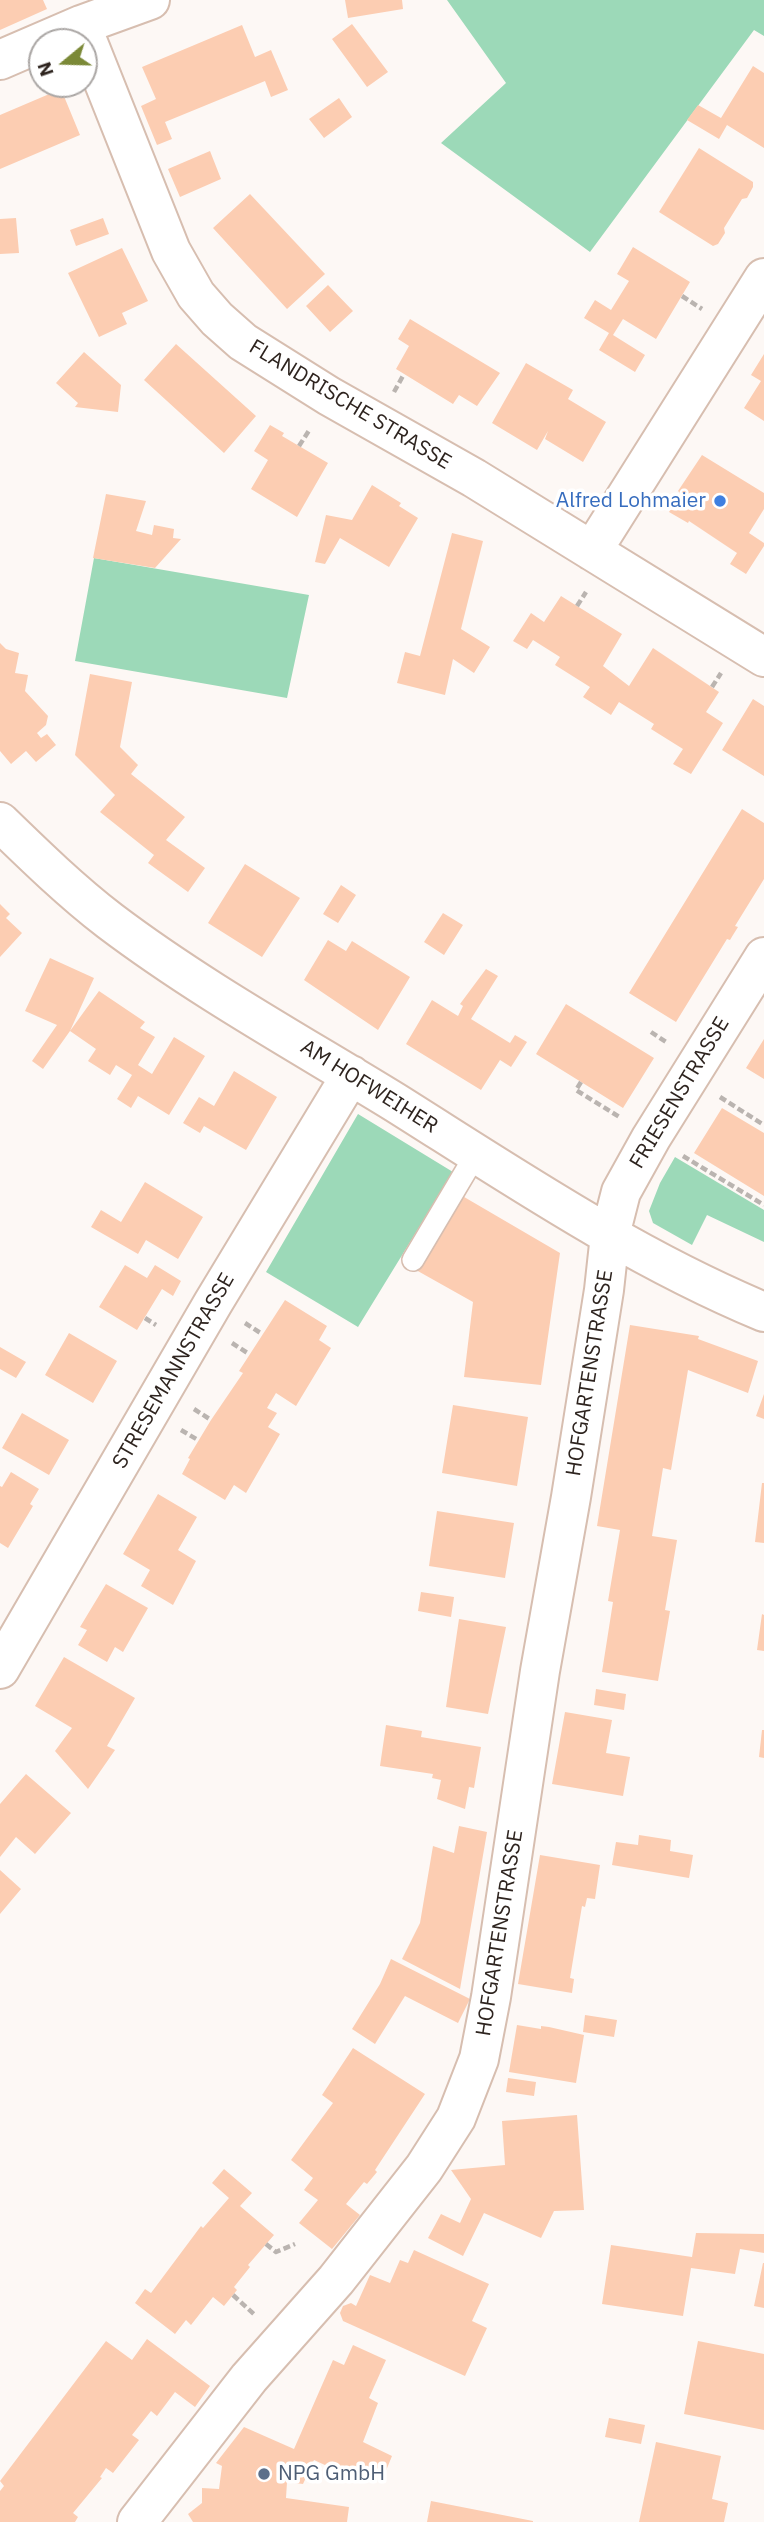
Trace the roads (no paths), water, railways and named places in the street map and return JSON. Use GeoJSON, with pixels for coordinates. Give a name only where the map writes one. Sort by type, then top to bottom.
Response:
{"type":"FeatureCollection","features":[{"type":"Feature","properties":{"kind":"street"},"geometry":{"type":"LineString","coordinates":[[0,60],[81,25],[150,0]]}},
{"type":"Feature","properties":{"kind":"street","name":"FLANDRISCHE STRASSE"},"geometry":{"type":"LineString","coordinates":[[81,25],[171,251],[196,295],[217,319],[243,342],[329,396],[474,478],[764,657]]}},
{"type":"Feature","properties":{"kind":"street"},"geometry":{"type":"LineString","coordinates":[[592,551],[764,278]]}},
{"type":"Feature","properties":{"kind":"street","name":"AM HOFWEIHER"},"geometry":{"type":"LineString","coordinates":[[0,822],[45,866],[109,920],[188,975],[610,1235],[720,1294],[764,1312]]}},
{"type":"Feature","properties":{"kind":"street","name":"FRIESENSTRASSE"},"geometry":{"type":"LineString","coordinates":[[610,1235],[621,1192],[627,1181],[764,957]]}},
{"type":"Feature","properties":{"kind":"street","name":"STRESEMANNSTRASSE"},"geometry":{"type":"LineString","coordinates":[[0,1669],[213,1303],[351,1075]]}},
{"type":"Feature","properties":{"kind":"street","name":"HOFGARTENSTRASSE"},"geometry":{"type":"LineString","coordinates":[[137,2522],[249,2378],[336,2280],[424,2168],[456,2118],[479,2059],[595,1345],[610,1235]]}},
{"type":"Feature","properties":{"kind":"lane"},"geometry":{"type":"LineString","coordinates":[[412,1260],[476,1154]]}},
{"type":"Feature","properties":{"kind":"place","name":"Alfred Lohmaier"},"geometry":{"type":"Point","coordinates":[720,501]}},
{"type":"Feature","properties":{"kind":"place","name":"NPG GmbH"},"geometry":{"type":"Point","coordinates":[264,2474]}}]}
